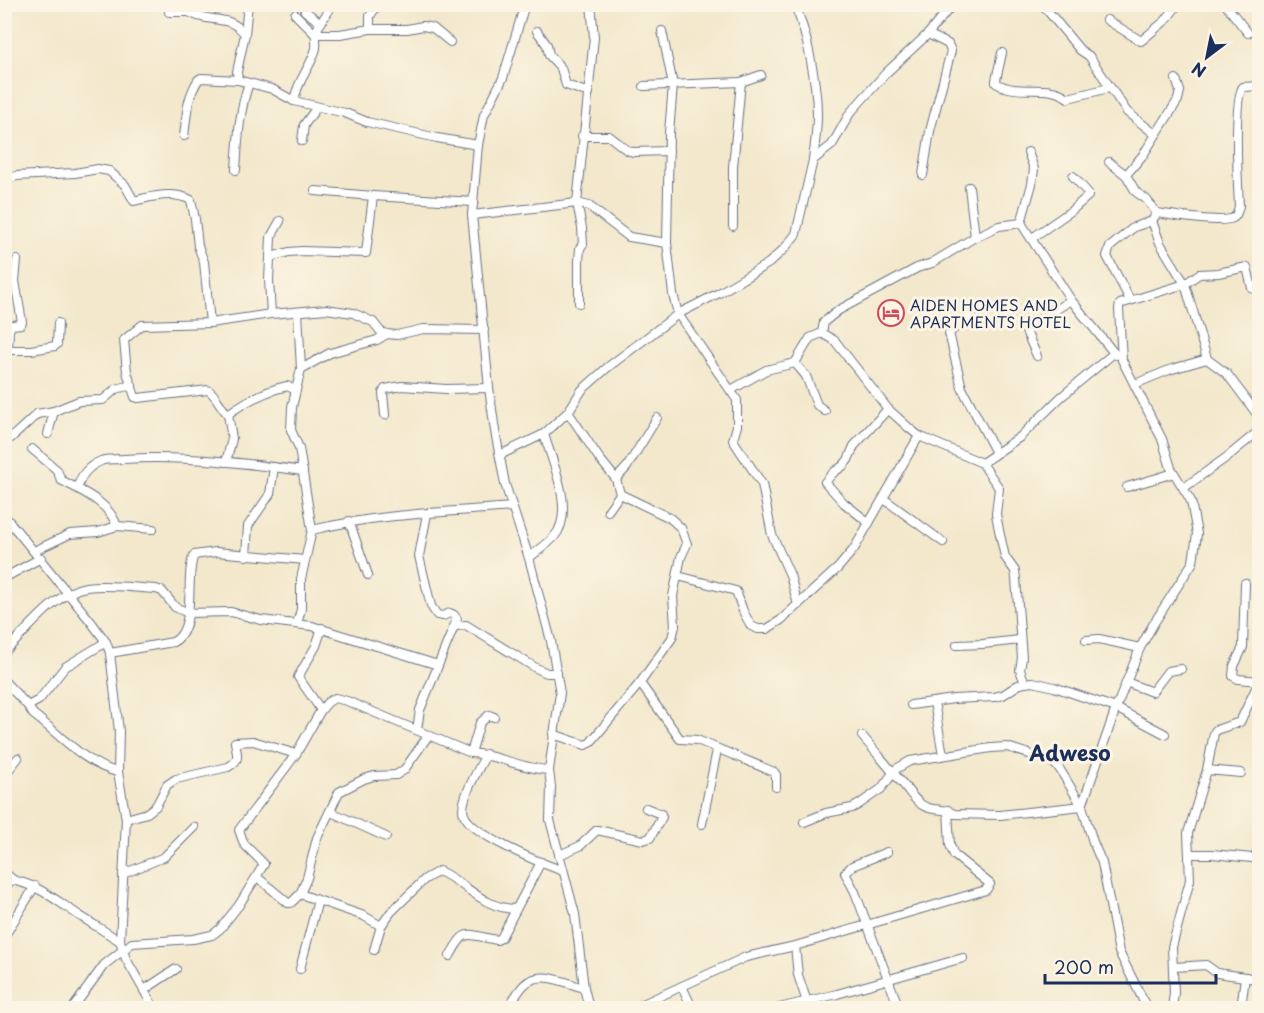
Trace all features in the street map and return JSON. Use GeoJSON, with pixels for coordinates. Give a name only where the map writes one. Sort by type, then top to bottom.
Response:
{"type":"FeatureCollection","features":[{"type":"Feature","properties":{"kind":"street"},"geometry":{"type":"LineString","coordinates":[[238,80],[237,72],[245,34],[248,4]]}},
{"type":"Feature","properties":{"kind":"street"},"geometry":{"type":"LineString","coordinates":[[294,100],[296,89],[316,49],[315,34],[328,15],[332,4]]}},
{"type":"Feature","properties":{"kind":"street"},"geometry":{"type":"LineString","coordinates":[[370,29],[370,16],[378,4]]}},
{"type":"Feature","properties":{"kind":"street"},"geometry":{"type":"LineString","coordinates":[[525,4],[503,78],[484,116],[478,145],[472,215],[489,388],[500,454],[557,672],[560,693],[549,770],[550,820],[575,914],[584,988],[589,1008]]}},
{"type":"Feature","properties":{"kind":"street"},"geometry":{"type":"LineString","coordinates":[[579,303],[578,268],[580,248],[583,244],[577,203],[582,136],[594,37],[591,4]]}},
{"type":"Feature","properties":{"kind":"street"},"geometry":{"type":"LineString","coordinates":[[500,454],[544,434],[568,412],[582,390],[600,375],[678,314],[769,263],[785,249],[796,234],[813,160],[817,111],[811,63],[800,17],[794,4]]}},
{"type":"Feature","properties":{"kind":"street"},"geometry":{"type":"LineString","coordinates":[[813,160],[832,146],[850,113],[879,81],[928,34],[953,4]]}},
{"type":"Feature","properties":{"kind":"street"},"geometry":{"type":"LineString","coordinates":[[1042,4],[1080,50],[1089,56],[1127,112],[1155,134]]}},
{"type":"Feature","properties":{"kind":"street"},"geometry":{"type":"LineString","coordinates":[[1107,20],[1141,41],[1166,20],[1178,4]]}},
{"type":"Feature","properties":{"kind":"street"},"geometry":{"type":"LineString","coordinates":[[1225,4],[1248,33]]}},
{"type":"Feature","properties":{"kind":"street"},"geometry":{"type":"LineString","coordinates":[[169,12],[188,8],[200,17],[219,18],[240,27],[245,34]]}},
{"type":"Feature","properties":{"kind":"street"},"geometry":{"type":"LineString","coordinates":[[305,11],[321,23]]}},
{"type":"Feature","properties":{"kind":"street"},"geometry":{"type":"LineString","coordinates":[[295,14],[315,34],[340,34],[370,29],[407,29],[423,26],[433,28],[450,42]]}},
{"type":"Feature","properties":{"kind":"street"},"geometry":{"type":"LineString","coordinates":[[662,31],[673,85],[667,243],[673,294],[678,314],[731,390],[738,404],[737,426],[733,440],[762,484],[772,534],[790,574],[798,604]]}},
{"type":"Feature","properties":{"kind":"street"},"geometry":{"type":"LineString","coordinates":[[537,32],[547,45],[549,55],[561,68],[566,85],[589,93]]}},
{"type":"Feature","properties":{"kind":"street"},"geometry":{"type":"LineString","coordinates":[[922,175],[930,131],[951,51],[948,44],[928,34]]}},
{"type":"Feature","properties":{"kind":"street"},"geometry":{"type":"LineString","coordinates":[[1002,53],[996,80],[996,84],[1000,86],[1022,90],[1059,91],[1068,98],[1109,88]]}},
{"type":"Feature","properties":{"kind":"street"},"geometry":{"type":"LineString","coordinates":[[644,86],[741,82],[761,75]]}},
{"type":"Feature","properties":{"kind":"street"},"geometry":{"type":"LineString","coordinates":[[1126,176],[1143,155],[1178,100],[1180,91],[1176,79]]}},
{"type":"Feature","properties":{"kind":"street"},"geometry":{"type":"LineString","coordinates":[[184,136],[187,106],[198,80],[238,80],[272,89],[294,100],[345,113],[367,122],[478,145]]}},
{"type":"Feature","properties":{"kind":"street"},"geometry":{"type":"LineString","coordinates":[[733,226],[733,167],[741,82]]}},
{"type":"Feature","properties":{"kind":"street"},"geometry":{"type":"LineString","coordinates":[[236,170],[243,99],[249,83]]}},
{"type":"Feature","properties":{"kind":"street"},"geometry":{"type":"LineString","coordinates":[[1109,162],[1126,176],[1136,192],[1146,199],[1157,213],[1204,220],[1234,217],[1239,206],[1238,144],[1235,132],[1238,92],[1243,87],[1260,86]]}},
{"type":"Feature","properties":{"kind":"street"},"geometry":{"type":"LineString","coordinates":[[302,141],[304,125],[317,106]]}},
{"type":"Feature","properties":{"kind":"street"},"geometry":{"type":"LineString","coordinates":[[582,136],[609,136],[633,152],[669,151]]}},
{"type":"Feature","properties":{"kind":"street"},"geometry":{"type":"LineString","coordinates":[[1021,223],[1034,169],[1028,152]]}},
{"type":"Feature","properties":{"kind":"street"},"geometry":{"type":"LineString","coordinates":[[4,188],[9,179],[16,176],[75,173],[98,169],[113,174],[124,185],[134,201],[171,194],[191,200],[198,246],[204,262],[210,323]]}},
{"type":"Feature","properties":{"kind":"street"},"geometry":{"type":"LineString","coordinates":[[1032,238],[1071,211],[1088,196],[1073,176]]}},
{"type":"Feature","properties":{"kind":"street"},"geometry":{"type":"LineString","coordinates":[[969,187],[975,237]]}},
{"type":"Feature","properties":{"kind":"street"},"geometry":{"type":"LineString","coordinates":[[315,191],[474,202]]}},
{"type":"Feature","properties":{"kind":"street"},"geometry":{"type":"LineString","coordinates":[[270,257],[302,251],[366,253],[373,196]]}},
{"type":"Feature","properties":{"kind":"street"},"geometry":{"type":"LineString","coordinates":[[472,215],[577,203],[589,206],[629,237],[667,243]]}},
{"type":"Feature","properties":{"kind":"street"},"geometry":{"type":"LineString","coordinates":[[1130,300],[1108,260],[1108,252],[1110,247],[1134,227],[1152,221],[1157,213]]}},
{"type":"Feature","properties":{"kind":"street"},"geometry":{"type":"LineString","coordinates":[[271,314],[271,237],[280,221]]}},
{"type":"Feature","properties":{"kind":"street"},"geometry":{"type":"LineString","coordinates":[[1152,221],[1160,243],[1185,284],[1207,359],[1227,374],[1260,418]]}},
{"type":"Feature","properties":{"kind":"street"},"geometry":{"type":"LineString","coordinates":[[822,333],[824,322],[838,310],[917,268],[932,263],[975,237],[999,226],[1021,223]]}},
{"type":"Feature","properties":{"kind":"street"},"geometry":{"type":"LineString","coordinates":[[1021,223],[1071,300],[1122,360],[1162,440],[1174,473],[1185,487],[1194,513],[1197,534],[1193,562],[1140,648],[1116,708],[1082,806]]}},
{"type":"Feature","properties":{"kind":"street"},"geometry":{"type":"LineString","coordinates":[[18,260],[15,281],[22,322],[12,326],[9,330],[6,350],[31,350],[55,346],[58,323]]}},
{"type":"Feature","properties":{"kind":"street"},"geometry":{"type":"LineString","coordinates":[[1122,360],[1120,304],[1185,284],[1199,274],[1247,267],[1252,288],[1260,292]]}},
{"type":"Feature","properties":{"kind":"street"},"geometry":{"type":"LineString","coordinates":[[4,282],[15,281]]}},
{"type":"Feature","properties":{"kind":"street"},"geometry":{"type":"LineString","coordinates":[[1037,356],[1025,329],[1071,300]]}},
{"type":"Feature","properties":{"kind":"street"},"geometry":{"type":"LineString","coordinates":[[983,304],[949,333],[962,388],[996,453]]}},
{"type":"Feature","properties":{"kind":"street"},"geometry":{"type":"LineString","coordinates":[[226,462],[232,439],[228,414],[222,410],[208,390],[135,397],[127,372],[123,346],[124,340],[136,328],[160,323],[210,323],[326,309],[353,313],[373,322],[381,332],[387,334],[397,335],[423,329],[484,330]]}},
{"type":"Feature","properties":{"kind":"street"},"geometry":{"type":"LineString","coordinates":[[297,624],[305,560],[312,531],[299,448],[291,430],[292,407],[301,369],[298,312]]}},
{"type":"Feature","properties":{"kind":"street"},"geometry":{"type":"LineString","coordinates":[[731,390],[766,370],[795,363],[810,338],[822,333]]}},
{"type":"Feature","properties":{"kind":"street"},"geometry":{"type":"LineString","coordinates":[[822,333],[835,341],[888,409],[919,436],[982,463],[999,489],[996,514],[1005,557],[1015,571],[1020,670],[1025,683]]}},
{"type":"Feature","properties":{"kind":"street"},"geometry":{"type":"LineString","coordinates":[[301,369],[344,347],[377,340],[387,334]]}},
{"type":"Feature","properties":{"kind":"street"},"geometry":{"type":"LineString","coordinates":[[982,463],[1020,437],[1061,397],[1114,353]]}},
{"type":"Feature","properties":{"kind":"street"},"geometry":{"type":"LineString","coordinates":[[1135,384],[1169,370],[1207,359]]}},
{"type":"Feature","properties":{"kind":"street"},"geometry":{"type":"LineString","coordinates":[[795,363],[806,376],[816,405],[825,411]]}},
{"type":"Feature","properties":{"kind":"street"},"geometry":{"type":"LineString","coordinates":[[11,438],[37,414],[54,411],[78,401],[103,400],[116,389],[132,385]]}},
{"type":"Feature","properties":{"kind":"street"},"geometry":{"type":"LineString","coordinates":[[228,414],[243,403],[274,389],[287,386],[296,390]]}},
{"type":"Feature","properties":{"kind":"street"},"geometry":{"type":"LineString","coordinates":[[385,415],[383,393],[385,389],[402,386],[489,388]]}},
{"type":"Feature","properties":{"kind":"street"},"geometry":{"type":"LineString","coordinates":[[869,523],[843,503],[825,482],[843,466],[854,446],[888,409]]}},
{"type":"Feature","properties":{"kind":"street"},"geometry":{"type":"LineString","coordinates":[[48,434],[54,411]]}},
{"type":"Feature","properties":{"kind":"street"},"geometry":{"type":"LineString","coordinates":[[553,734],[585,745],[590,743],[640,683],[672,638],[675,620],[673,596],[681,557],[687,544],[681,528],[670,518],[620,494],[616,479],[568,412]]}},
{"type":"Feature","properties":{"kind":"street"},"geometry":{"type":"LineString","coordinates":[[616,479],[627,467],[657,418]]}},
{"type":"Feature","properties":{"kind":"street"},"geometry":{"type":"LineString","coordinates":[[1185,487],[1260,430]]}},
{"type":"Feature","properties":{"kind":"street"},"geometry":{"type":"LineString","coordinates":[[529,558],[555,537],[564,509],[557,475],[544,434]]}},
{"type":"Feature","properties":{"kind":"street"},"geometry":{"type":"LineString","coordinates":[[678,576],[736,591],[751,626],[758,630],[766,629],[781,620],[838,568],[854,549],[919,436]]}},
{"type":"Feature","properties":{"kind":"street"},"geometry":{"type":"LineString","coordinates":[[32,449],[57,470],[61,480],[78,487],[101,504],[114,518],[117,526]]}},
{"type":"Feature","properties":{"kind":"street"},"geometry":{"type":"LineString","coordinates":[[78,487],[81,476],[90,467],[104,460],[146,458],[226,462],[303,471]]}},
{"type":"Feature","properties":{"kind":"street"},"geometry":{"type":"LineString","coordinates":[[246,556],[248,526],[270,494],[274,467]]}},
{"type":"Feature","properties":{"kind":"street"},"geometry":{"type":"LineString","coordinates":[[1127,487],[1174,473]]}},
{"type":"Feature","properties":{"kind":"street"},"geometry":{"type":"LineString","coordinates":[[608,511],[620,494]]}},
{"type":"Feature","properties":{"kind":"street"},"geometry":{"type":"LineString","coordinates":[[884,499],[943,542]]}},
{"type":"Feature","properties":{"kind":"street"},"geometry":{"type":"LineString","coordinates":[[312,531],[349,521],[401,514],[513,507]]}},
{"type":"Feature","properties":{"kind":"street"},"geometry":{"type":"LineString","coordinates":[[417,730],[420,710],[458,619],[454,615],[437,615],[431,606],[418,556],[426,514]]}},
{"type":"Feature","properties":{"kind":"street"},"geometry":{"type":"LineString","coordinates":[[4,515],[106,642],[110,653],[119,731],[118,772],[126,819],[122,945],[126,959],[154,1008]]}},
{"type":"Feature","properties":{"kind":"street"},"geometry":{"type":"LineString","coordinates":[[349,521],[368,575]]}},
{"type":"Feature","properties":{"kind":"street"},"geometry":{"type":"LineString","coordinates":[[34,551],[70,534],[98,532],[117,526],[153,529]]}},
{"type":"Feature","properties":{"kind":"street"},"geometry":{"type":"LineString","coordinates":[[110,653],[173,642],[178,639],[182,634],[188,613],[194,555],[216,552],[305,560]]}},
{"type":"Feature","properties":{"kind":"street"},"geometry":{"type":"LineString","coordinates":[[4,578],[40,558]]}},
{"type":"Feature","properties":{"kind":"street"},"geometry":{"type":"LineString","coordinates":[[1172,1008],[1173,947],[1190,880],[1188,833],[1208,770],[1214,733],[1216,730],[1240,722],[1260,682],[1238,679],[1233,676],[1234,666],[1243,646],[1245,583]]}},
{"type":"Feature","properties":{"kind":"street"},"geometry":{"type":"LineString","coordinates":[[4,652],[67,594],[85,587],[94,587],[156,589],[162,591],[175,607],[188,613],[231,612],[261,620],[322,628],[438,665]]}},
{"type":"Feature","properties":{"kind":"street"},"geometry":{"type":"LineString","coordinates":[[456,626],[466,625],[536,668],[547,673],[557,672]]}},
{"type":"Feature","properties":{"kind":"street"},"geometry":{"type":"LineString","coordinates":[[321,710],[298,677],[316,645],[322,628]]}},
{"type":"Feature","properties":{"kind":"street"},"geometry":{"type":"LineString","coordinates":[[1086,640],[1099,639],[1140,648]]}},
{"type":"Feature","properties":{"kind":"street"},"geometry":{"type":"LineString","coordinates":[[957,645],[1020,640]]}},
{"type":"Feature","properties":{"kind":"street"},"geometry":{"type":"LineString","coordinates":[[28,706],[39,700],[65,667],[106,642]]}},
{"type":"Feature","properties":{"kind":"street"},"geometry":{"type":"LineString","coordinates":[[1126,682],[1152,692],[1168,671],[1181,669]]}},
{"type":"Feature","properties":{"kind":"street"},"geometry":{"type":"LineString","coordinates":[[4,681],[33,714],[89,759],[108,770],[118,772]]}},
{"type":"Feature","properties":{"kind":"street"},"geometry":{"type":"LineString","coordinates":[[911,705],[994,697],[1003,695],[1018,685],[1033,682],[1116,708],[1165,734]]}},
{"type":"Feature","properties":{"kind":"street"},"geometry":{"type":"LineString","coordinates":[[640,683],[680,739],[697,740],[774,772],[776,787]]}},
{"type":"Feature","properties":{"kind":"street"},"geometry":{"type":"LineString","coordinates":[[73,1008],[104,965],[122,945],[193,939],[212,935],[220,929],[239,905],[264,864],[244,844],[239,830],[296,754],[321,710],[335,698],[347,700],[471,753],[486,754],[525,767],[549,770]]}},
{"type":"Feature","properties":{"kind":"street"},"geometry":{"type":"LineString","coordinates":[[934,702],[943,755]]}},
{"type":"Feature","properties":{"kind":"street"},"geometry":{"type":"LineString","coordinates":[[471,753],[483,718],[489,715],[494,717]]}},
{"type":"Feature","properties":{"kind":"street"},"geometry":{"type":"LineString","coordinates":[[257,877],[288,903],[291,903],[300,894],[307,878],[317,838],[339,792],[374,776],[396,775],[404,770],[428,736]]}},
{"type":"Feature","properties":{"kind":"street"},"geometry":{"type":"LineString","coordinates":[[862,736],[918,802],[925,807],[948,810],[954,814],[1000,815],[1082,806]]}},
{"type":"Feature","properties":{"kind":"street"},"geometry":{"type":"LineString","coordinates":[[126,819],[147,813],[156,806],[167,785],[176,779],[228,767],[236,763],[235,742],[253,741],[296,754]]}},
{"type":"Feature","properties":{"kind":"street"},"geometry":{"type":"LineString","coordinates":[[804,822],[826,813],[858,805],[881,789],[896,769],[910,761],[1007,747],[1051,761],[1059,768],[1082,806],[1102,863],[1119,952],[1147,1008]]}},
{"type":"Feature","properties":{"kind":"street"},"geometry":{"type":"LineString","coordinates":[[702,824],[717,750]]}},
{"type":"Feature","properties":{"kind":"street"},"geometry":{"type":"LineString","coordinates":[[486,754],[467,793],[463,811],[465,818],[484,834],[563,871]]}},
{"type":"Feature","properties":{"kind":"street"},"geometry":{"type":"LineString","coordinates":[[4,776],[18,758]]}},
{"type":"Feature","properties":{"kind":"street"},"geometry":{"type":"LineString","coordinates":[[1208,770],[1240,773]]}},
{"type":"Feature","properties":{"kind":"street"},"geometry":{"type":"LineString","coordinates":[[559,855],[580,846],[597,830],[643,840],[650,838],[662,817],[661,814],[646,808]]}},
{"type":"Feature","properties":{"kind":"street"},"geometry":{"type":"LineString","coordinates":[[639,1008],[746,957],[795,946],[989,887],[987,880],[954,855],[950,845],[948,810]]}},
{"type":"Feature","properties":{"kind":"street"},"geometry":{"type":"LineString","coordinates":[[331,812],[386,837]]}},
{"type":"Feature","properties":{"kind":"street"},"geometry":{"type":"LineString","coordinates":[[123,874],[164,856],[194,827]]}},
{"type":"Feature","properties":{"kind":"street"},"geometry":{"type":"LineString","coordinates":[[1189,854],[1252,858],[1256,856],[1260,845]]}},
{"type":"Feature","properties":{"kind":"street"},"geometry":{"type":"LineString","coordinates":[[887,852],[852,866],[845,873],[855,892],[899,1008]]}},
{"type":"Feature","properties":{"kind":"street"},"geometry":{"type":"LineString","coordinates":[[450,956],[465,934],[497,940],[501,938],[541,862]]}},
{"type":"Feature","properties":{"kind":"street"},"geometry":{"type":"LineString","coordinates":[[4,872],[8,879],[34,886],[56,897],[122,945]]}},
{"type":"Feature","properties":{"kind":"street"},"geometry":{"type":"LineString","coordinates":[[374,950],[381,926],[391,912],[424,879],[439,872],[487,902],[503,909],[516,909]]}},
{"type":"Feature","properties":{"kind":"street"},"geometry":{"type":"LineString","coordinates":[[4,889],[8,879]]}},
{"type":"Feature","properties":{"kind":"street"},"geometry":{"type":"LineString","coordinates":[[4,937],[34,886]]}},
{"type":"Feature","properties":{"kind":"street"},"geometry":{"type":"LineString","coordinates":[[300,894],[364,916],[381,926]]}},
{"type":"Feature","properties":{"kind":"street"},"geometry":{"type":"LineString","coordinates":[[300,969],[318,900]]}},
{"type":"Feature","properties":{"kind":"street"},"geometry":{"type":"LineString","coordinates":[[795,946],[798,975],[807,1002]]}},
{"type":"Feature","properties":{"kind":"street"},"geometry":{"type":"LineString","coordinates":[[779,1008],[963,958]]}},
{"type":"Feature","properties":{"kind":"street"},"geometry":{"type":"LineString","coordinates":[[1174,968],[1206,965],[1217,973],[1260,978]]}},
{"type":"Feature","properties":{"kind":"street"},"geometry":{"type":"LineString","coordinates":[[144,990],[176,969]]}},
{"type":"Feature","properties":{"kind":"street"},"geometry":{"type":"LineString","coordinates":[[507,1008],[525,983],[540,977],[549,977],[584,988]]}},
{"type":"Feature","properties":{"kind":"street"},"geometry":{"type":"LineString","coordinates":[[1241,1008],[1245,977]]}},
{"type":"Feature","properties":{"kind":"street"},"geometry":{"type":"LineString","coordinates":[[682,986],[692,1008]]}},
{"type":"Feature","properties":{"kind":"place","name":"AIDEN HOMES AND APARTMENTS HOTEL"},"geometry":{"type":"Point","coordinates":[891,313]}},
{"type":"Feature","properties":{"kind":"district","name":"Adweso"},"geometry":{"type":"Point","coordinates":[1070,752]}}]}
